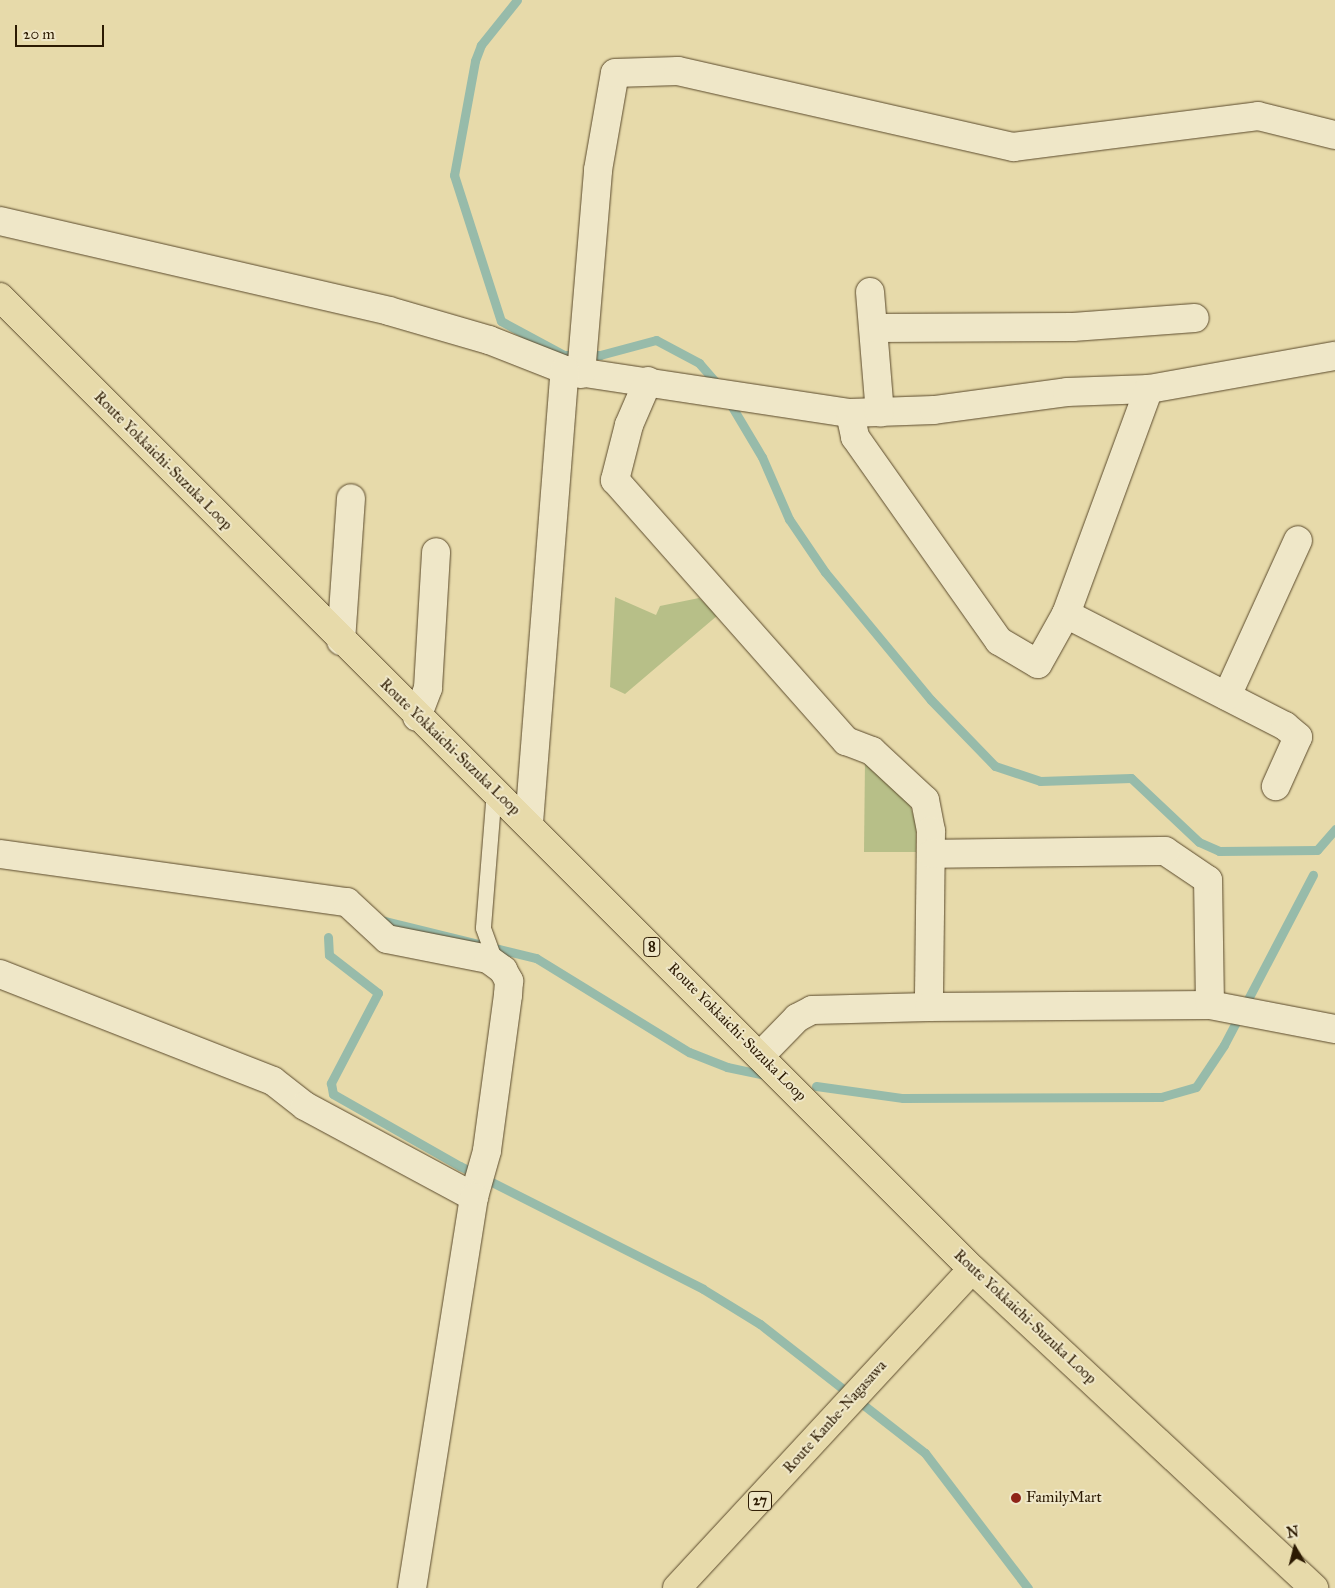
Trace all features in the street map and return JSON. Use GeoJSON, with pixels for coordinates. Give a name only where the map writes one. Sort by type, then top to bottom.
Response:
{"type":"FeatureCollection","features":[{"type":"Feature","properties":{"kind":"main road","name":"Route Yokkaichi-Suzuka Loop"},"geometry":{"type":"LineString","coordinates":[[0,297],[417,717],[529,823],[762,1054],[826,1125],[972,1269],[1314,1588]]}},
{"type":"Feature","properties":{"kind":"main road","name":"Route Kanbe-Nagasawa"},"geometry":{"type":"LineString","coordinates":[[677,1588],[717,1550],[838,1410],[972,1269]]}},
{"type":"Feature","properties":{"kind":"street"},"geometry":{"type":"LineString","coordinates":[[529,823],[598,170],[615,73],[678,72],[1013,147],[1258,116],[1335,135]]}},
{"type":"Feature","properties":{"kind":"street"},"geometry":{"type":"LineString","coordinates":[[0,221],[389,311],[578,365],[648,381],[708,393],[736,394],[772,404],[850,413],[880,413],[1067,392],[1149,389],[1335,356]]}},
{"type":"Feature","properties":{"kind":"street"},"geometry":{"type":"LineString","coordinates":[[870,292],[880,413]]}},
{"type":"Feature","properties":{"kind":"street"},"geometry":{"type":"LineString","coordinates":[[874,328],[1073,328],[1195,318]]}},
{"type":"Feature","properties":{"kind":"street"},"geometry":{"type":"LineString","coordinates":[[648,381],[629,425],[615,480],[846,741],[872,751],[925,800],[932,854],[929,1007]]}},
{"type":"Feature","properties":{"kind":"street"},"geometry":{"type":"LineString","coordinates":[[850,413],[854,437],[999,641],[1038,664],[1066,614],[1149,389]]}},
{"type":"Feature","properties":{"kind":"street"},"geometry":{"type":"LineString","coordinates":[[341,641],[350,498]]}},
{"type":"Feature","properties":{"kind":"street"},"geometry":{"type":"LineString","coordinates":[[1227,696],[1298,540]]}},
{"type":"Feature","properties":{"kind":"street"},"geometry":{"type":"LineString","coordinates":[[417,717],[428,688],[436,552]]}},
{"type":"Feature","properties":{"kind":"street"},"geometry":{"type":"LineString","coordinates":[[1066,614],[1285,726],[1298,737],[1276,786]]}},
{"type":"Feature","properties":{"kind":"street"},"geometry":{"type":"LineString","coordinates":[[932,854],[1165,851],[1208,880],[1233,1008]]}},
{"type":"Feature","properties":{"kind":"street"},"geometry":{"type":"LineString","coordinates":[[0,854],[347,902],[387,939],[433,945],[488,959],[496,964],[509,981],[484,1160],[475,1193],[412,1588]]}},
{"type":"Feature","properties":{"kind":"street"},"geometry":{"type":"LineString","coordinates":[[0,974],[273,1081],[305,1106],[475,1193]]}},
{"type":"Feature","properties":{"kind":"street"},"geometry":{"type":"LineString","coordinates":[[762,1054],[797,1018],[812,1010],[929,1007],[1233,1008],[1335,1029]]}},
{"type":"Feature","properties":{"kind":"lane"},"geometry":{"type":"LineString","coordinates":[[494,790],[483,928],[496,964]]}},
{"type":"Feature","properties":{"kind":"green space"},"geometry":{"type":"Polygon","coordinates":[[[615,597],[656,615],[660,606],[699,598],[718,615],[625,694],[610,687],[615,597]]]}},
{"type":"Feature","properties":{"kind":"green space"},"geometry":{"type":"Polygon","coordinates":[[[865,761],[909,802],[916,824],[916,852],[864,852],[865,761]]]}},
{"type":"Feature","properties":{"kind":"waterway"},"geometry":{"type":"LineString","coordinates":[[517,0],[481,45],[475,61],[454,175],[501,321],[564,355],[600,355],[656,340],[699,363],[720,387]]}},
{"type":"Feature","properties":{"kind":"waterway"},"geometry":{"type":"LineString","coordinates":[[728,400],[762,457],[789,519],[825,572],[931,700],[995,766],[1040,781],[1131,778],[1199,842],[1219,851],[1317,850],[1335,829]]}},
{"type":"Feature","properties":{"kind":"waterway"},"geometry":{"type":"LineString","coordinates":[[816,1086],[903,1098],[1161,1097],[1196,1087],[1224,1045],[1313,875]]}},
{"type":"Feature","properties":{"kind":"waterway"},"geometry":{"type":"LineString","coordinates":[[377,919],[536,958],[689,1052],[727,1067],[765,1075]]}},
{"type":"Feature","properties":{"kind":"waterway"},"geometry":{"type":"LineString","coordinates":[[328,937],[329,955],[378,993],[331,1083],[333,1094],[460,1166],[703,1289],[760,1324],[925,1453],[1028,1588]]}},
{"type":"Feature","properties":{"kind":"place","name":"FamilyMart"},"geometry":{"type":"Point","coordinates":[1016,1498]}}]}
